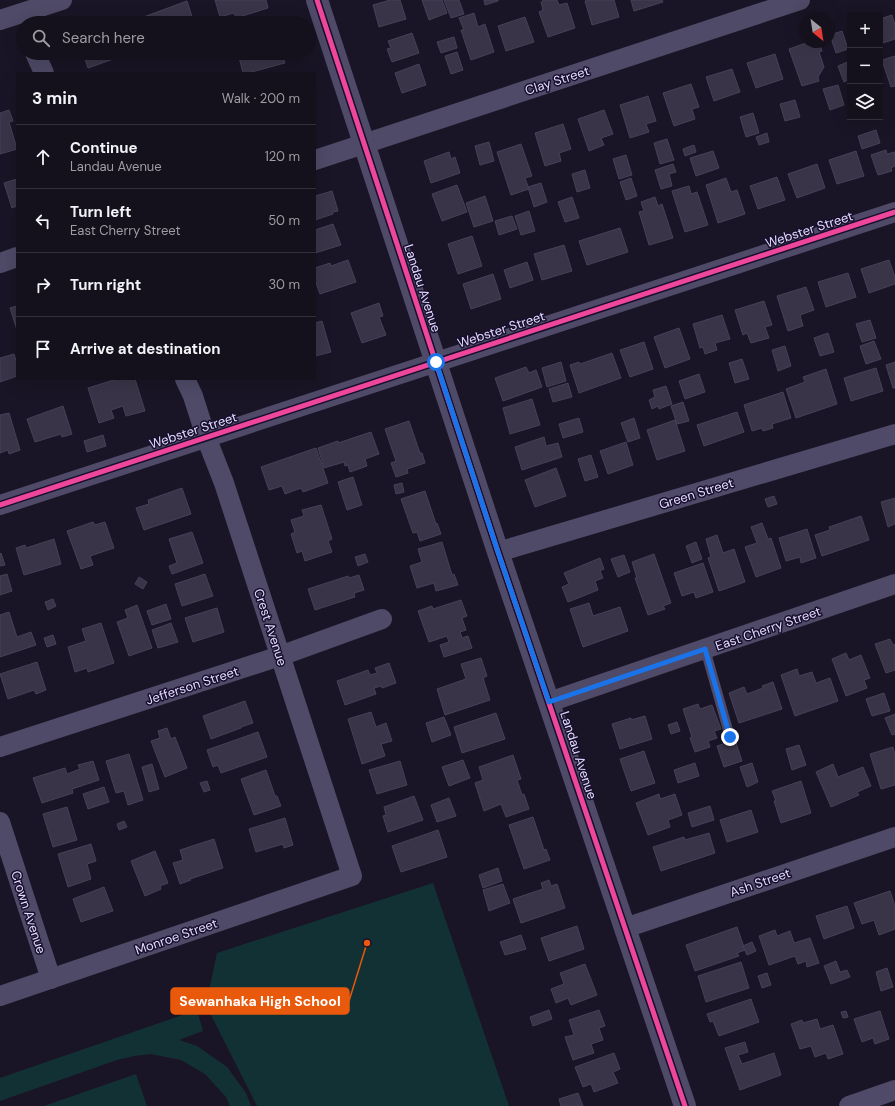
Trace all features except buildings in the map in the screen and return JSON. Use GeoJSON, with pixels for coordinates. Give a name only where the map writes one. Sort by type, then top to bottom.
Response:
{"type":"FeatureCollection","features":[{"type":"Feature","properties":{"kind":"street"},"geometry":{"type":"LineString","coordinates":[[13,15],[62,0]]}},
{"type":"Feature","properties":{"kind":"street","name":"Landau Avenue"},"geometry":{"type":"LineString","coordinates":[[317,0],[498,552],[685,1106]]}},
{"type":"Feature","properties":{"kind":"street","name":"Clay Street"},"geometry":{"type":"LineString","coordinates":[[316,160],[800,0]]}},
{"type":"Feature","properties":{"kind":"street"},"geometry":{"type":"LineString","coordinates":[[38,60],[44,72]]}},
{"type":"Feature","properties":{"kind":"street","name":"Webster Street"},"geometry":{"type":"LineString","coordinates":[[0,505],[895,212]]}},
{"type":"Feature","properties":{"kind":"street"},"geometry":{"type":"LineString","coordinates":[[0,263],[16,257]]}},
{"type":"Feature","properties":{"kind":"street","name":"Crest Avenue"},"geometry":{"type":"LineString","coordinates":[[185,380],[193,396],[206,437],[224,483],[352,876]]}},
{"type":"Feature","properties":{"kind":"street","name":"Green Street"},"geometry":{"type":"LineString","coordinates":[[498,552],[895,434]]}},
{"type":"Feature","properties":{"kind":"street","name":"East Cherry Street"},"geometry":{"type":"LineString","coordinates":[[549,702],[895,584]]}},
{"type":"Feature","properties":{"kind":"street","name":"Jefferson Street"},"geometry":{"type":"LineString","coordinates":[[0,747],[280,656],[382,619]]}},
{"type":"Feature","properties":{"kind":"street","name":"Crown Avenue"},"geometry":{"type":"LineString","coordinates":[[0,822],[51,979]]}},
{"type":"Feature","properties":{"kind":"street","name":"Ash Street"},"geometry":{"type":"LineString","coordinates":[[625,928],[895,836]]}},
{"type":"Feature","properties":{"kind":"street","name":"Monroe Street"},"geometry":{"type":"LineString","coordinates":[[0,996],[352,876]]}},
{"type":"Feature","properties":{"kind":"street"},"geometry":{"type":"LineString","coordinates":[[849,1106],[895,1090]]}},
{"type":"Feature","properties":{"kind":"lane"},"geometry":{"type":"LineString","coordinates":[[705,649],[730,737]]}},
{"type":"Feature","properties":{"kind":"green space"},"geometry":{"type":"Polygon","coordinates":[[[433,883],[509,1106],[257,1106],[206,1005],[217,953],[433,883]]]}},
{"type":"Feature","properties":{"kind":"green space"},"geometry":{"type":"Polygon","coordinates":[[[197,1010],[203,1031],[179,1040],[197,1046],[227,1067],[246,1093],[251,1106],[230,1106],[226,1097],[205,1074],[181,1060],[151,1054],[117,1060],[0,1101],[0,1078],[197,1010]]]}},
{"type":"Feature","properties":{"kind":"green space"},"geometry":{"type":"Polygon","coordinates":[[[136,1074],[147,1106],[44,1106],[136,1074]]]}},
{"type":"Feature","properties":{"kind":"cycle path"},"geometry":{"type":"LineString","coordinates":[[317,0],[498,552],[685,1106]]}},
{"type":"Feature","properties":{"kind":"cycle path"},"geometry":{"type":"LineString","coordinates":[[0,505],[895,212]]}},
{"type":"Feature","properties":{"kind":"place","name":"Sewanhaka High School"},"geometry":{"type":"Point","coordinates":[367,943]}},
{"type":"Feature","properties":{"kind":"route"},"geometry":{"type":"LineString","coordinates":[[436,362],[549,702],[705,649],[730,737]]}}]}
